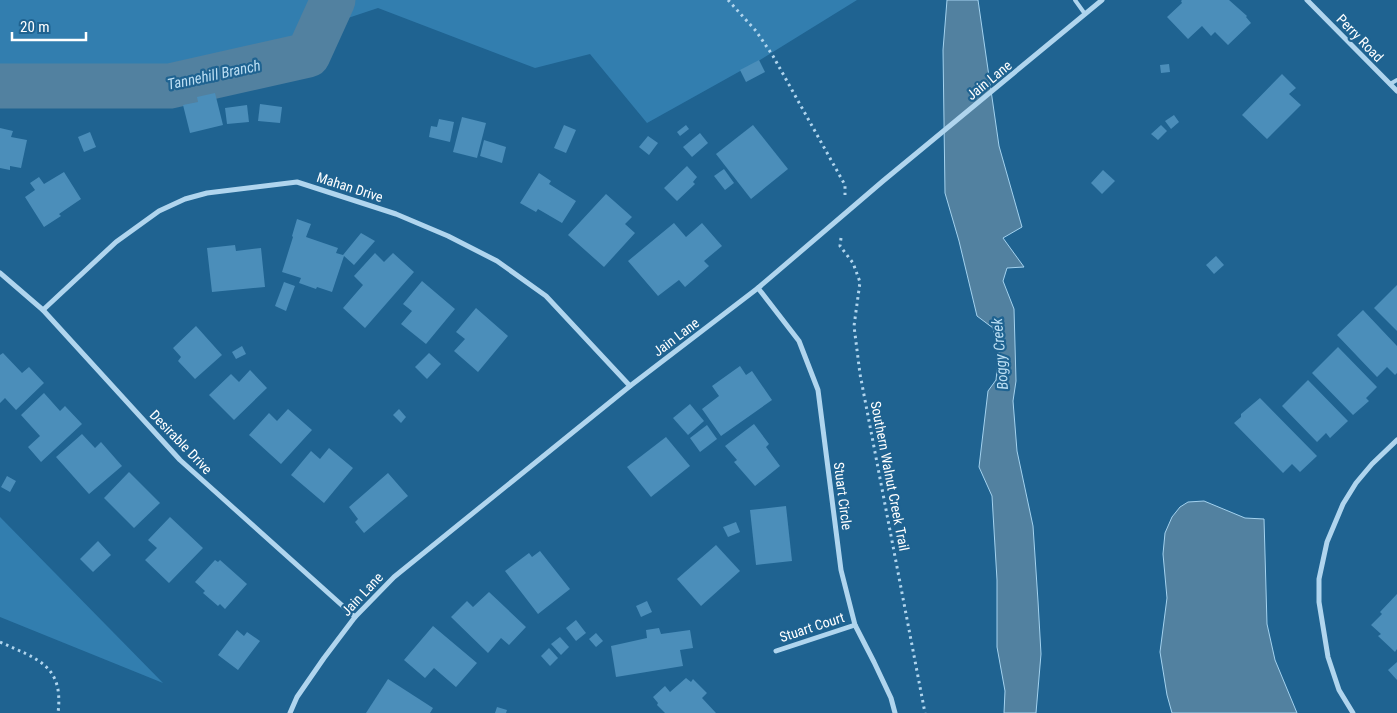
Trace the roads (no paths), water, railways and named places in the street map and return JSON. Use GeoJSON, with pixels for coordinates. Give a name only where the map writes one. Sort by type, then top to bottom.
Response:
{"type":"FeatureCollection","features":[{"type":"Feature","properties":{"kind":"street","name":"Jain Lane"},"geometry":{"type":"LineString","coordinates":[[290,713],[298,697],[324,658],[355,617],[394,577],[630,386],[758,288],[883,181],[1102,0]]}},
{"type":"Feature","properties":{"kind":"street","name":"Perry Road"},"geometry":{"type":"LineString","coordinates":[[1307,0],[1397,91]]}},
{"type":"Feature","properties":{"kind":"street","name":"Mahan Drive"},"geometry":{"type":"LineString","coordinates":[[43,310],[116,242],[159,211],[185,199],[208,193],[297,182],[396,214],[448,236],[498,261],[546,296],[630,386]]}},
{"type":"Feature","properties":{"kind":"street","name":"Desirable Drive"},"geometry":{"type":"LineString","coordinates":[[0,273],[43,310],[180,460],[355,617]]}},
{"type":"Feature","properties":{"kind":"street","name":"Stuart Circle"},"geometry":{"type":"LineString","coordinates":[[758,288],[799,341],[818,390],[841,570],[855,625],[891,698],[895,713]]}},
{"type":"Feature","properties":{"kind":"street"},"geometry":{"type":"LineString","coordinates":[[1353,713],[1339,690],[1328,657],[1319,602],[1319,579],[1327,542],[1342,504],[1367,470],[1397,440]]}},
{"type":"Feature","properties":{"kind":"street","name":"Stuart Court"},"geometry":{"type":"LineString","coordinates":[[776,651],[855,625]]}},
{"type":"Feature","properties":{"kind":"lane"},"geometry":{"type":"LineString","coordinates":[[1075,0],[1085,14]]}},
{"type":"Feature","properties":{"kind":"lane"},"geometry":{"type":"LineString","coordinates":[[1390,84],[1397,80]]}},
{"type":"Feature","properties":{"kind":"water","name":"Boggy Creek"},"geometry":{"type":"Polygon","coordinates":[[[947,0],[978,0],[999,146],[1022,227],[1003,238],[1024,267],[1007,268],[1003,281],[1014,309],[1016,381],[1013,401],[1017,451],[1033,526],[1041,654],[1036,713],[1004,713],[1005,691],[997,647],[997,580],[992,496],[979,467],[988,391],[996,380],[999,352],[993,328],[977,316],[945,193],[943,50],[947,0]]]}},
{"type":"Feature","properties":{"kind":"water"},"geometry":{"type":"Polygon","coordinates":[[[1204,501],[1245,518],[1264,519],[1267,624],[1275,660],[1297,713],[1172,713],[1160,652],[1167,598],[1163,554],[1165,533],[1172,517],[1180,507],[1188,502],[1204,501]]]}},
{"type":"Feature","properties":{"kind":"waterway","name":"Tannehill Branch"},"geometry":{"type":"LineString","coordinates":[[0,86],[170,86],[308,55],[333,0]]}}]}
